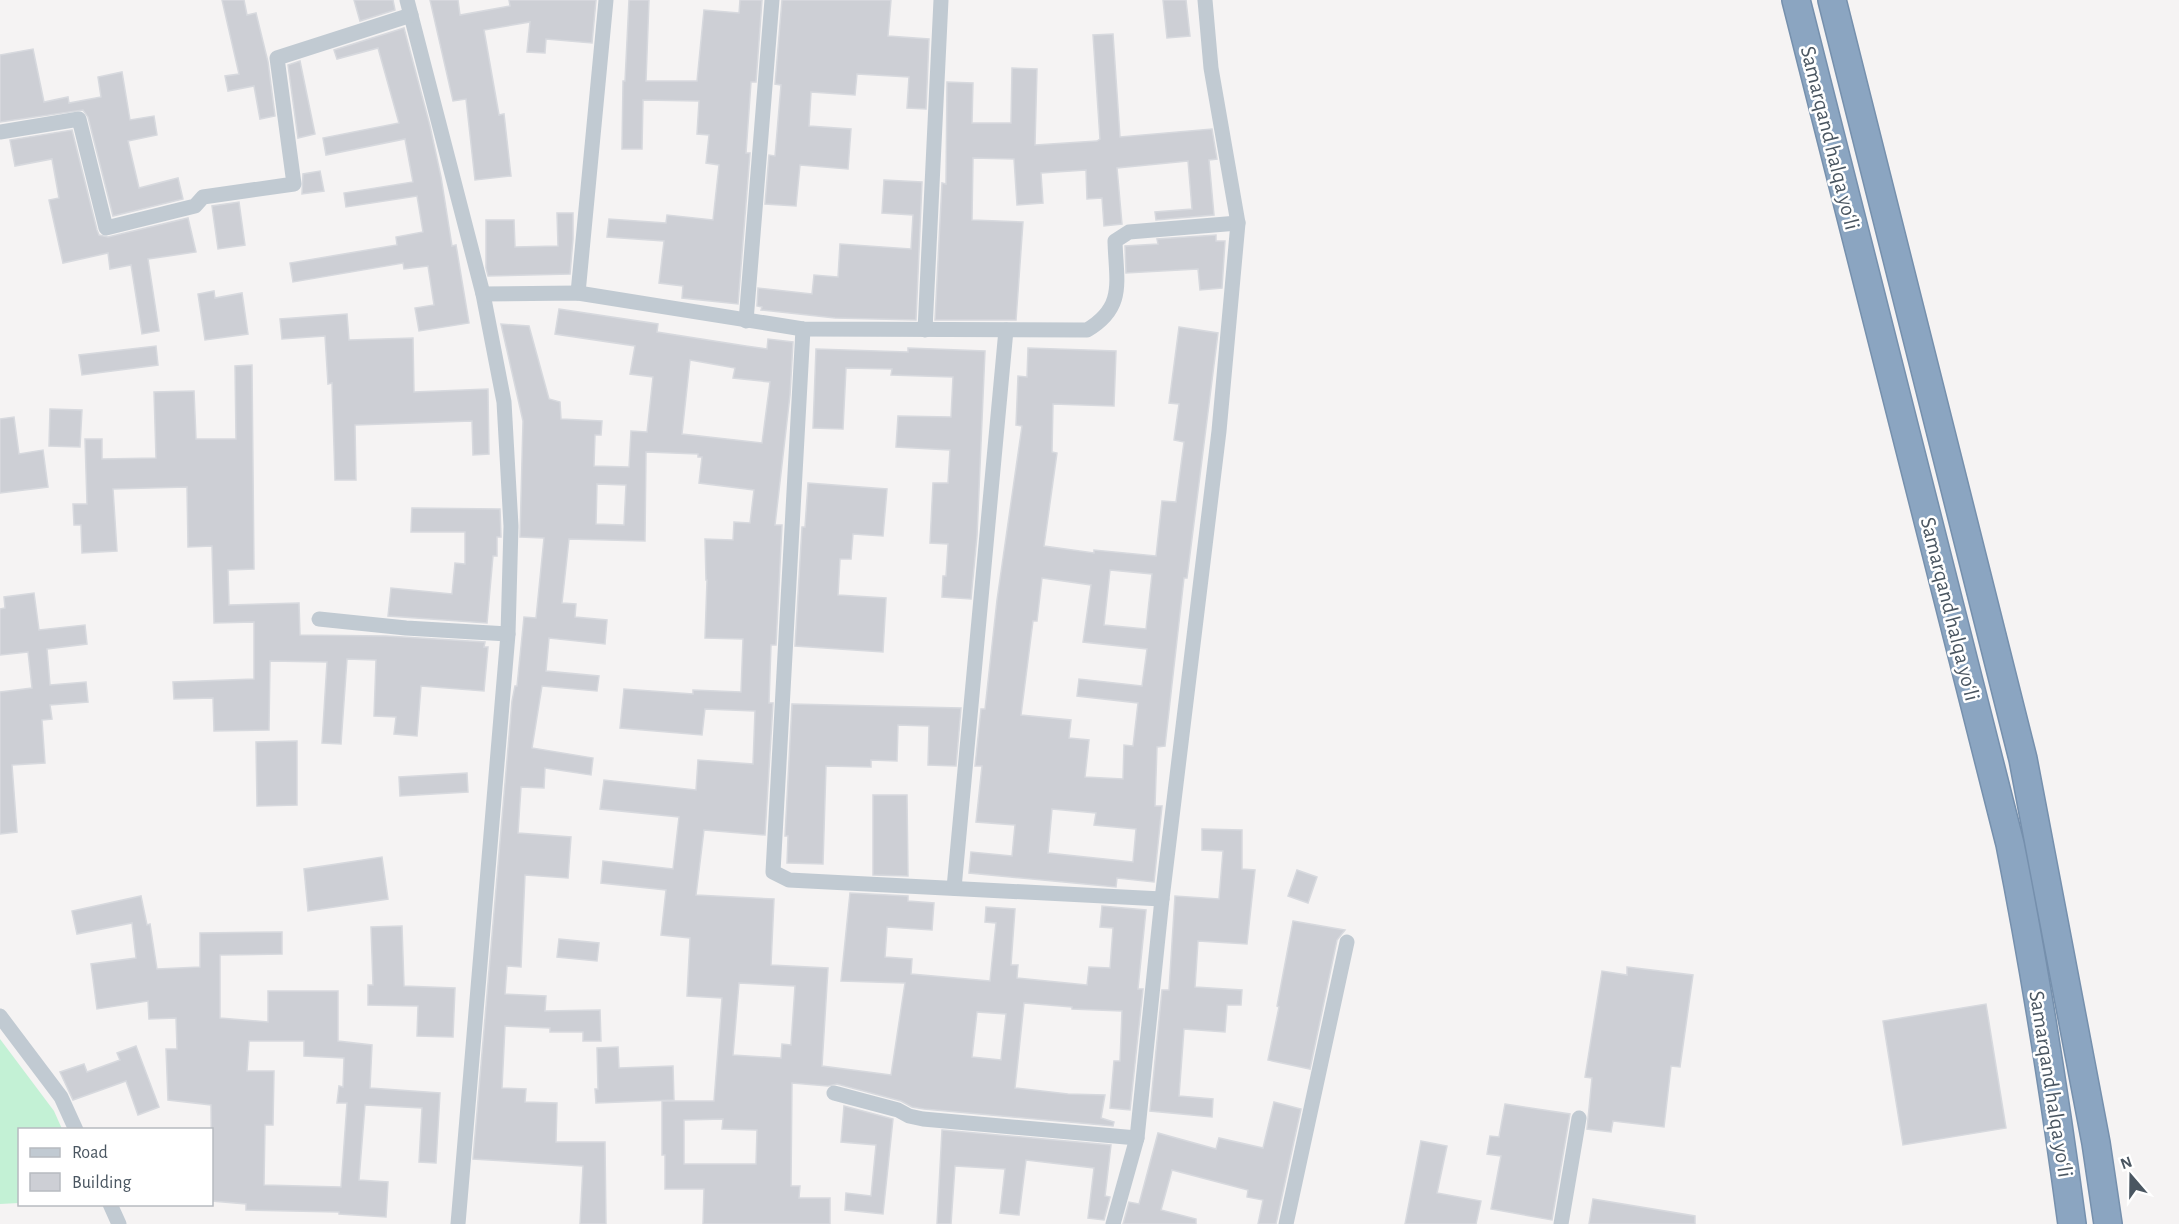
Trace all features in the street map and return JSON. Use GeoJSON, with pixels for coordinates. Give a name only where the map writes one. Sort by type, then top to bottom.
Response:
{"type":"FeatureCollection","features":[{"type":"Feature","properties":{"kind":"highway","name":"Samarqand halqa yoʻli"},"geometry":{"type":"LineString","coordinates":[[1796,0],[2010,844],[2027,929],[2072,1224]]}},
{"type":"Feature","properties":{"kind":"highway","name":"Samarqand halqa yoʻli"},"geometry":{"type":"LineString","coordinates":[[1832,0],[2023,759],[2096,1143],[2108,1224]]}},
{"type":"Feature","properties":{"kind":"highway"},"geometry":{"type":"LineString","coordinates":[[2061,1141],[2096,1143]]}},
{"type":"Feature","properties":{"kind":"street"},"geometry":{"type":"LineString","coordinates":[[578,293],[606,0]]}},
{"type":"Feature","properties":{"kind":"street"},"geometry":{"type":"LineString","coordinates":[[746,321],[772,0]]}},
{"type":"Feature","properties":{"kind":"street"},"geometry":{"type":"LineString","coordinates":[[925,330],[941,0]]}},
{"type":"Feature","properties":{"kind":"street"},"geometry":{"type":"LineString","coordinates":[[1113,1224],[1137,1138],[1162,899],[1219,430],[1238,223],[1211,68],[1205,0]]}},
{"type":"Feature","properties":{"kind":"street"},"geometry":{"type":"LineString","coordinates":[[0,132],[79,119],[106,228],[195,206],[203,197],[294,184],[277,57],[409,7],[483,294],[504,402],[511,526],[508,634],[458,1224]]}},
{"type":"Feature","properties":{"kind":"street"},"geometry":{"type":"LineString","coordinates":[[483,294],[578,293],[804,329],[1087,330],[1101,322],[1116,302],[1115,241],[1129,232],[1238,223]]}},
{"type":"Feature","properties":{"kind":"street"},"geometry":{"type":"LineString","coordinates":[[804,329],[773,872],[789,879],[1162,899]]}},
{"type":"Feature","properties":{"kind":"street"},"geometry":{"type":"LineString","coordinates":[[954,888],[1006,330]]}},
{"type":"Feature","properties":{"kind":"street"},"geometry":{"type":"LineString","coordinates":[[320,619],[406,628],[508,634]]}},
{"type":"Feature","properties":{"kind":"street"},"geometry":{"type":"LineString","coordinates":[[1286,1224],[1347,942]]}},
{"type":"Feature","properties":{"kind":"street"},"geometry":{"type":"LineString","coordinates":[[0,1016],[61,1097],[75,1128]]}},
{"type":"Feature","properties":{"kind":"street"},"geometry":{"type":"LineString","coordinates":[[834,1093],[923,1119],[1137,1138]]}},
{"type":"Feature","properties":{"kind":"street"},"geometry":{"type":"LineString","coordinates":[[1561,1224],[1580,1118]]}},
{"type":"Feature","properties":{"kind":"street"},"geometry":{"type":"LineString","coordinates":[[111,1206],[118,1224]]}},
{"type":"Feature","properties":{"kind":"green space"},"geometry":{"type":"Polygon","coordinates":[[[0,1039],[54,1111],[62,1128],[18,1128],[18,1203],[0,1204],[0,1039]]]}},
{"type":"Feature","properties":{"kind":"building"},"geometry":{"type":"Polygon","coordinates":[[[222,0],[244,0],[247,15],[256,13],[268,62],[275,116],[260,119],[254,86],[228,91],[225,76],[239,74],[222,0]]]}},
{"type":"Feature","properties":{"kind":"building"},"geometry":{"type":"Polygon","coordinates":[[[354,0],[393,0],[395,10],[360,21],[354,0]]]}},
{"type":"Feature","properties":{"kind":"building"},"geometry":{"type":"Polygon","coordinates":[[[430,0],[458,0],[460,15],[510,6],[509,0],[596,0],[592,43],[546,39],[545,53],[527,52],[530,22],[484,30],[499,115],[504,114],[511,176],[475,180],[466,99],[453,101],[430,0]]]}},
{"type":"Feature","properties":{"kind":"building"},"geometry":{"type":"Polygon","coordinates":[[[629,0],[649,0],[646,81],[697,81],[704,10],[739,13],[740,0],[762,0],[756,82],[751,82],[746,153],[750,153],[738,304],[682,298],[683,286],[659,283],[664,241],[607,237],[609,219],[666,223],[667,215],[713,220],[719,165],[706,163],[709,135],[697,134],[699,101],[643,100],[642,149],[622,149],[623,81],[625,81],[629,0]]]}},
{"type":"Feature","properties":{"kind":"building"},"geometry":{"type":"Polygon","coordinates":[[[782,0],[891,0],[888,36],[929,39],[926,109],[907,108],[909,77],[857,74],[855,95],[811,92],[809,126],[851,129],[848,169],[800,165],[796,206],[765,204],[769,155],[775,156],[781,85],[775,84],[782,0]]]}},
{"type":"Feature","properties":{"kind":"building"},"geometry":{"type":"Polygon","coordinates":[[[1163,0],[1186,0],[1190,36],[1167,38],[1163,0]]]}},
{"type":"Feature","properties":{"kind":"building"},"geometry":{"type":"Polygon","coordinates":[[[404,28],[430,126],[452,246],[456,245],[469,323],[419,331],[415,308],[434,305],[428,266],[404,269],[403,263],[293,282],[290,263],[397,245],[396,237],[423,232],[417,196],[346,207],[344,193],[413,182],[405,139],[326,155],[323,138],[399,123],[378,48],[337,59],[334,50],[404,28]]]}},
{"type":"Feature","properties":{"kind":"building"},"geometry":{"type":"Polygon","coordinates":[[[1113,34],[1120,137],[1212,129],[1217,159],[1209,160],[1214,215],[1156,220],[1155,212],[1192,209],[1188,161],[1117,168],[1122,224],[1104,226],[1102,198],[1087,199],[1086,170],[1041,173],[1043,203],[1017,205],[1014,159],[973,158],[972,220],[1023,222],[1016,320],[935,320],[942,183],[946,184],[947,82],[973,83],[972,123],[1011,123],[1012,68],[1037,69],[1035,145],[1097,141],[1100,139],[1093,35],[1113,34]]]}},
{"type":"Feature","properties":{"kind":"building"},"geometry":{"type":"Polygon","coordinates":[[[33,49],[44,102],[68,97],[69,103],[101,97],[98,77],[122,72],[130,120],[154,116],[157,135],[128,141],[139,188],[178,178],[183,199],[113,216],[88,117],[83,110],[0,122],[0,55],[33,49]]]}},
{"type":"Feature","properties":{"kind":"building"},"geometry":{"type":"Polygon","coordinates":[[[300,61],[315,134],[298,138],[288,65],[300,61]]]}},
{"type":"Feature","properties":{"kind":"building"},"geometry":{"type":"Polygon","coordinates":[[[72,130],[99,235],[108,237],[188,218],[196,252],[148,259],[159,331],[142,334],[131,265],[110,269],[108,253],[63,263],[49,200],[59,198],[52,159],[15,166],[10,140],[72,130]]]}},
{"type":"Feature","properties":{"kind":"building"},"geometry":{"type":"Polygon","coordinates":[[[320,171],[324,191],[302,194],[303,174],[320,171]]]}},
{"type":"Feature","properties":{"kind":"building"},"geometry":{"type":"Polygon","coordinates":[[[884,180],[922,182],[916,320],[835,318],[761,310],[762,307],[757,306],[758,288],[812,294],[814,275],[838,277],[840,244],[911,249],[913,215],[882,213],[884,180]]]}},
{"type":"Feature","properties":{"kind":"building"},"geometry":{"type":"Polygon","coordinates":[[[239,202],[245,245],[218,249],[212,206],[239,202]]]}},
{"type":"Feature","properties":{"kind":"building"},"geometry":{"type":"Polygon","coordinates":[[[557,213],[573,213],[570,274],[488,276],[486,220],[514,220],[515,247],[558,246],[557,213]]]}},
{"type":"Feature","properties":{"kind":"building"},"geometry":{"type":"Polygon","coordinates":[[[1216,235],[1216,241],[1225,241],[1222,288],[1200,290],[1198,269],[1126,273],[1125,246],[1158,244],[1157,239],[1216,235]]]}},
{"type":"Feature","properties":{"kind":"building"},"geometry":{"type":"Polygon","coordinates":[[[214,291],[215,298],[242,293],[248,334],[205,340],[198,294],[214,291]]]}},
{"type":"Feature","properties":{"kind":"building"},"geometry":{"type":"Polygon","coordinates":[[[559,309],[658,324],[657,332],[767,349],[768,339],[793,342],[790,395],[775,525],[782,525],[776,645],[771,645],[769,703],[773,703],[765,835],[704,830],[696,895],[774,899],[771,965],[828,968],[822,1066],[891,1075],[905,983],[841,981],[850,893],[908,896],[908,901],[934,903],[932,930],[887,927],[885,957],[912,959],[911,974],[990,981],[996,923],[985,922],[986,907],[1015,909],[1011,965],[1018,965],[1017,978],[1087,985],[1089,967],[1110,968],[1113,928],[1100,927],[1102,906],[1146,910],[1138,989],[1143,989],[1130,1110],[1110,1108],[1114,1061],[1120,1061],[1122,1011],[1072,1009],[1072,1007],[1024,1003],[1015,1088],[1068,1094],[1105,1095],[1101,1118],[1114,1122],[1113,1126],[924,1109],[837,1084],[828,1086],[792,1083],[791,1186],[800,1186],[799,1198],[830,1198],[830,1224],[703,1224],[704,1189],[665,1189],[665,1155],[662,1155],[662,1101],[714,1101],[722,998],[687,996],[690,938],[661,935],[666,890],[601,883],[603,861],[673,869],[679,817],[600,809],[604,780],[696,790],[698,760],[753,764],[755,711],[705,709],[702,735],[620,728],[624,689],[693,694],[693,690],[741,692],[743,639],[705,638],[707,580],[705,539],[733,540],[734,522],[750,523],[754,490],[699,483],[702,457],[698,457],[698,454],[646,452],[645,541],[569,539],[562,603],[576,604],[575,617],[607,620],[605,644],[549,638],[546,671],[599,676],[597,691],[542,686],[532,748],[593,758],[591,775],[545,768],[544,788],[521,787],[518,833],[571,837],[568,878],[525,875],[521,967],[507,966],[505,994],[546,996],[545,1011],[600,1010],[601,1041],[583,1041],[583,1032],[550,1032],[550,1028],[505,1026],[502,1088],[526,1089],[525,1102],[557,1103],[556,1142],[605,1142],[606,1224],[580,1224],[583,1166],[473,1159],[512,701],[515,686],[517,686],[524,617],[536,618],[544,538],[520,537],[523,421],[501,324],[529,326],[549,399],[560,402],[561,419],[602,421],[601,435],[595,435],[594,466],[629,467],[631,431],[647,432],[653,377],[630,374],[635,346],[555,334],[559,309]],[[690,360],[682,434],[762,443],[770,382],[733,378],[735,368],[690,360]],[[597,484],[596,524],[624,525],[626,485],[597,484]],[[739,983],[733,1055],[781,1058],[782,1044],[791,1045],[795,986],[739,983]],[[977,1012],[972,1057],[1001,1060],[1006,1014],[977,1012]],[[723,1119],[684,1120],[684,1164],[756,1164],[757,1130],[722,1129],[723,1119]]]}},
{"type":"Feature","properties":{"kind":"building"},"geometry":{"type":"Polygon","coordinates":[[[347,314],[349,340],[413,338],[414,392],[488,389],[489,454],[473,455],[472,421],[355,425],[356,480],[335,480],[332,383],[328,384],[325,336],[282,339],[280,319],[347,314]]]}},
{"type":"Feature","properties":{"kind":"building"},"geometry":{"type":"Polygon","coordinates":[[[1179,327],[1218,333],[1187,578],[1184,578],[1165,746],[1157,747],[1155,806],[1162,806],[1154,882],[1117,878],[1116,887],[969,873],[971,852],[1012,856],[1015,825],[976,822],[982,766],[975,766],[981,709],[985,709],[997,600],[1022,426],[1016,425],[1018,376],[1027,377],[1028,348],[1116,351],[1114,406],[1053,404],[1052,452],[1057,453],[1044,546],[1094,553],[1094,550],[1156,556],[1162,501],[1176,502],[1184,442],[1174,440],[1179,404],[1169,403],[1179,327]],[[1110,570],[1104,625],[1146,629],[1152,574],[1110,570]],[[1042,578],[1037,621],[1033,621],[1021,715],[1071,720],[1069,738],[1089,740],[1085,777],[1123,779],[1124,745],[1133,746],[1138,703],[1077,696],[1079,679],[1142,686],[1147,649],[1083,642],[1091,585],[1042,578]],[[1052,809],[1048,853],[1133,862],[1136,829],[1094,825],[1096,813],[1052,809]]]}},
{"type":"Feature","properties":{"kind":"building"},"geometry":{"type":"Polygon","coordinates":[[[156,346],[158,365],[82,375],[79,355],[156,346]]]}},
{"type":"Feature","properties":{"kind":"building"},"geometry":{"type":"Polygon","coordinates":[[[908,348],[985,351],[977,536],[971,599],[942,597],[948,544],[930,543],[933,483],[948,483],[950,450],[896,447],[898,416],[951,417],[953,377],[891,375],[892,369],[846,368],[843,429],[813,428],[816,349],[908,352],[908,348]]]}},
{"type":"Feature","properties":{"kind":"building"},"geometry":{"type":"Polygon","coordinates":[[[252,365],[254,569],[228,570],[229,605],[299,603],[300,635],[386,636],[485,642],[484,647],[488,647],[484,691],[421,686],[417,736],[394,734],[396,717],[374,716],[376,660],[347,659],[341,744],[322,743],[327,662],[270,661],[269,730],[214,731],[213,698],[174,699],[173,682],[254,679],[254,622],[214,623],[212,546],[188,547],[187,487],[113,489],[117,551],[82,553],[81,525],[74,525],[73,504],[87,504],[85,439],[102,439],[102,459],[156,458],[154,392],[194,391],[196,439],[236,439],[235,366],[252,365]]]}},
{"type":"Feature","properties":{"kind":"building"},"geometry":{"type":"Polygon","coordinates":[[[50,409],[82,410],[80,447],[49,446],[50,409]]]}},
{"type":"Feature","properties":{"kind":"building"},"geometry":{"type":"Polygon","coordinates":[[[14,417],[19,454],[43,450],[48,487],[0,493],[0,419],[14,417]]]}},
{"type":"Feature","properties":{"kind":"building"},"geometry":{"type":"Polygon","coordinates":[[[808,483],[887,489],[883,536],[853,534],[851,559],[840,559],[838,595],[886,598],[883,652],[795,646],[802,527],[805,527],[808,483]]]}},
{"type":"Feature","properties":{"kind":"building"},"geometry":{"type":"Polygon","coordinates":[[[412,508],[500,509],[501,537],[497,537],[497,556],[493,556],[487,623],[388,616],[391,588],[452,594],[455,563],[465,564],[465,532],[411,532],[412,508]]]}},
{"type":"Feature","properties":{"kind":"building"},"geometry":{"type":"Polygon","coordinates":[[[34,593],[39,630],[85,625],[87,644],[47,649],[50,685],[86,682],[88,702],[50,705],[52,719],[42,720],[45,763],[12,765],[17,832],[0,834],[0,692],[32,688],[28,652],[0,655],[0,609],[5,608],[4,597],[34,593]]]}},
{"type":"Feature","properties":{"kind":"building"},"geometry":{"type":"Polygon","coordinates":[[[792,704],[961,708],[956,766],[928,765],[929,726],[898,725],[897,761],[871,760],[871,767],[826,766],[823,864],[787,863],[788,836],[785,836],[792,704]]]}},
{"type":"Feature","properties":{"kind":"building"},"geometry":{"type":"Polygon","coordinates":[[[297,741],[297,805],[257,806],[256,742],[297,741]]]}},
{"type":"Feature","properties":{"kind":"building"},"geometry":{"type":"Polygon","coordinates":[[[467,773],[468,792],[400,796],[399,777],[467,773]]]}},
{"type":"Feature","properties":{"kind":"building"},"geometry":{"type":"Polygon","coordinates":[[[873,795],[907,795],[908,876],[873,875],[873,795]]]}},
{"type":"Feature","properties":{"kind":"building"},"geometry":{"type":"Polygon","coordinates":[[[1202,829],[1242,830],[1242,869],[1255,870],[1247,944],[1198,941],[1195,987],[1242,990],[1241,1005],[1227,1005],[1225,1032],[1184,1029],[1179,1096],[1213,1099],[1212,1117],[1150,1111],[1162,990],[1169,990],[1175,896],[1219,899],[1223,851],[1202,850],[1202,829]]]}},
{"type":"Feature","properties":{"kind":"building"},"geometry":{"type":"Polygon","coordinates":[[[382,857],[388,899],[308,911],[304,869],[382,857]]]}},
{"type":"Feature","properties":{"kind":"building"},"geometry":{"type":"Polygon","coordinates":[[[1297,870],[1317,877],[1308,903],[1288,896],[1297,870]]]}},
{"type":"Feature","properties":{"kind":"building"},"geometry":{"type":"Polygon","coordinates":[[[141,896],[147,925],[150,924],[157,969],[200,967],[200,933],[282,932],[282,954],[220,955],[220,1018],[268,1022],[268,991],[338,991],[338,1041],[372,1045],[370,1088],[440,1093],[436,1163],[419,1162],[422,1108],[365,1105],[359,1180],[388,1182],[386,1217],[339,1214],[339,1212],[246,1210],[246,1204],[213,1201],[211,1105],[168,1100],[166,1049],[177,1049],[176,1018],[149,1019],[148,1001],[97,1009],[91,964],[136,958],[132,923],[77,934],[72,911],[141,896]],[[249,1041],[247,1071],[274,1071],[273,1125],[265,1125],[264,1185],[341,1187],[347,1103],[337,1103],[339,1086],[343,1087],[344,1058],[304,1056],[304,1041],[249,1041]]]}},
{"type":"Feature","properties":{"kind":"building"},"geometry":{"type":"Polygon","coordinates":[[[1293,921],[1345,930],[1337,940],[1310,1069],[1268,1060],[1293,921]]]}},
{"type":"Feature","properties":{"kind":"building"},"geometry":{"type":"Polygon","coordinates":[[[402,926],[404,986],[455,988],[453,1037],[417,1036],[418,1006],[368,1005],[368,985],[373,985],[371,927],[402,926]]]}},
{"type":"Feature","properties":{"kind":"building"},"geometry":{"type":"Polygon","coordinates":[[[559,939],[599,943],[597,961],[557,957],[559,939]]]}},
{"type":"Feature","properties":{"kind":"building"},"geometry":{"type":"Polygon","coordinates":[[[1627,967],[1693,975],[1680,1067],[1671,1066],[1664,1127],[1613,1121],[1611,1132],[1587,1129],[1592,1078],[1585,1077],[1602,971],[1627,975],[1627,967]]]}},
{"type":"Feature","properties":{"kind":"building"},"geometry":{"type":"Polygon","coordinates":[[[1986,1004],[2006,1128],[1903,1145],[1883,1021],[1986,1004]]]}},
{"type":"Feature","properties":{"kind":"building"},"geometry":{"type":"Polygon","coordinates":[[[136,1046],[159,1107],[138,1115],[126,1081],[73,1100],[60,1072],[84,1064],[87,1072],[120,1060],[117,1053],[136,1046]]]}},
{"type":"Feature","properties":{"kind":"building"},"geometry":{"type":"Polygon","coordinates":[[[618,1047],[619,1068],[673,1066],[674,1100],[596,1103],[597,1048],[618,1047]]]}},
{"type":"Feature","properties":{"kind":"building"},"geometry":{"type":"Polygon","coordinates":[[[1274,1102],[1301,1109],[1276,1224],[1258,1224],[1263,1200],[1247,1197],[1248,1190],[1172,1170],[1161,1210],[1196,1219],[1196,1224],[1123,1224],[1129,1202],[1139,1204],[1158,1133],[1216,1149],[1219,1138],[1263,1148],[1274,1102]]]}},
{"type":"Feature","properties":{"kind":"building"},"geometry":{"type":"Polygon","coordinates":[[[1505,1104],[1570,1114],[1552,1220],[1491,1209],[1501,1156],[1487,1154],[1490,1136],[1499,1137],[1505,1104]]]}},
{"type":"Feature","properties":{"kind":"building"},"geometry":{"type":"Polygon","coordinates":[[[844,1106],[893,1119],[883,1214],[845,1210],[846,1193],[871,1196],[876,1145],[841,1142],[844,1106]]]}},
{"type":"Feature","properties":{"kind":"building"},"geometry":{"type":"Polygon","coordinates":[[[942,1130],[1111,1145],[1105,1196],[1110,1197],[1104,1220],[1088,1218],[1094,1168],[1026,1160],[1019,1215],[1000,1213],[1005,1169],[955,1166],[951,1224],[937,1224],[942,1130]]]}},
{"type":"Feature","properties":{"kind":"building"},"geometry":{"type":"Polygon","coordinates":[[[1421,1141],[1447,1146],[1437,1193],[1481,1201],[1476,1224],[1405,1224],[1421,1141]]]}},
{"type":"Feature","properties":{"kind":"building"},"geometry":{"type":"Polygon","coordinates":[[[1593,1199],[1695,1216],[1695,1224],[1589,1224],[1593,1199]]]}}]}
